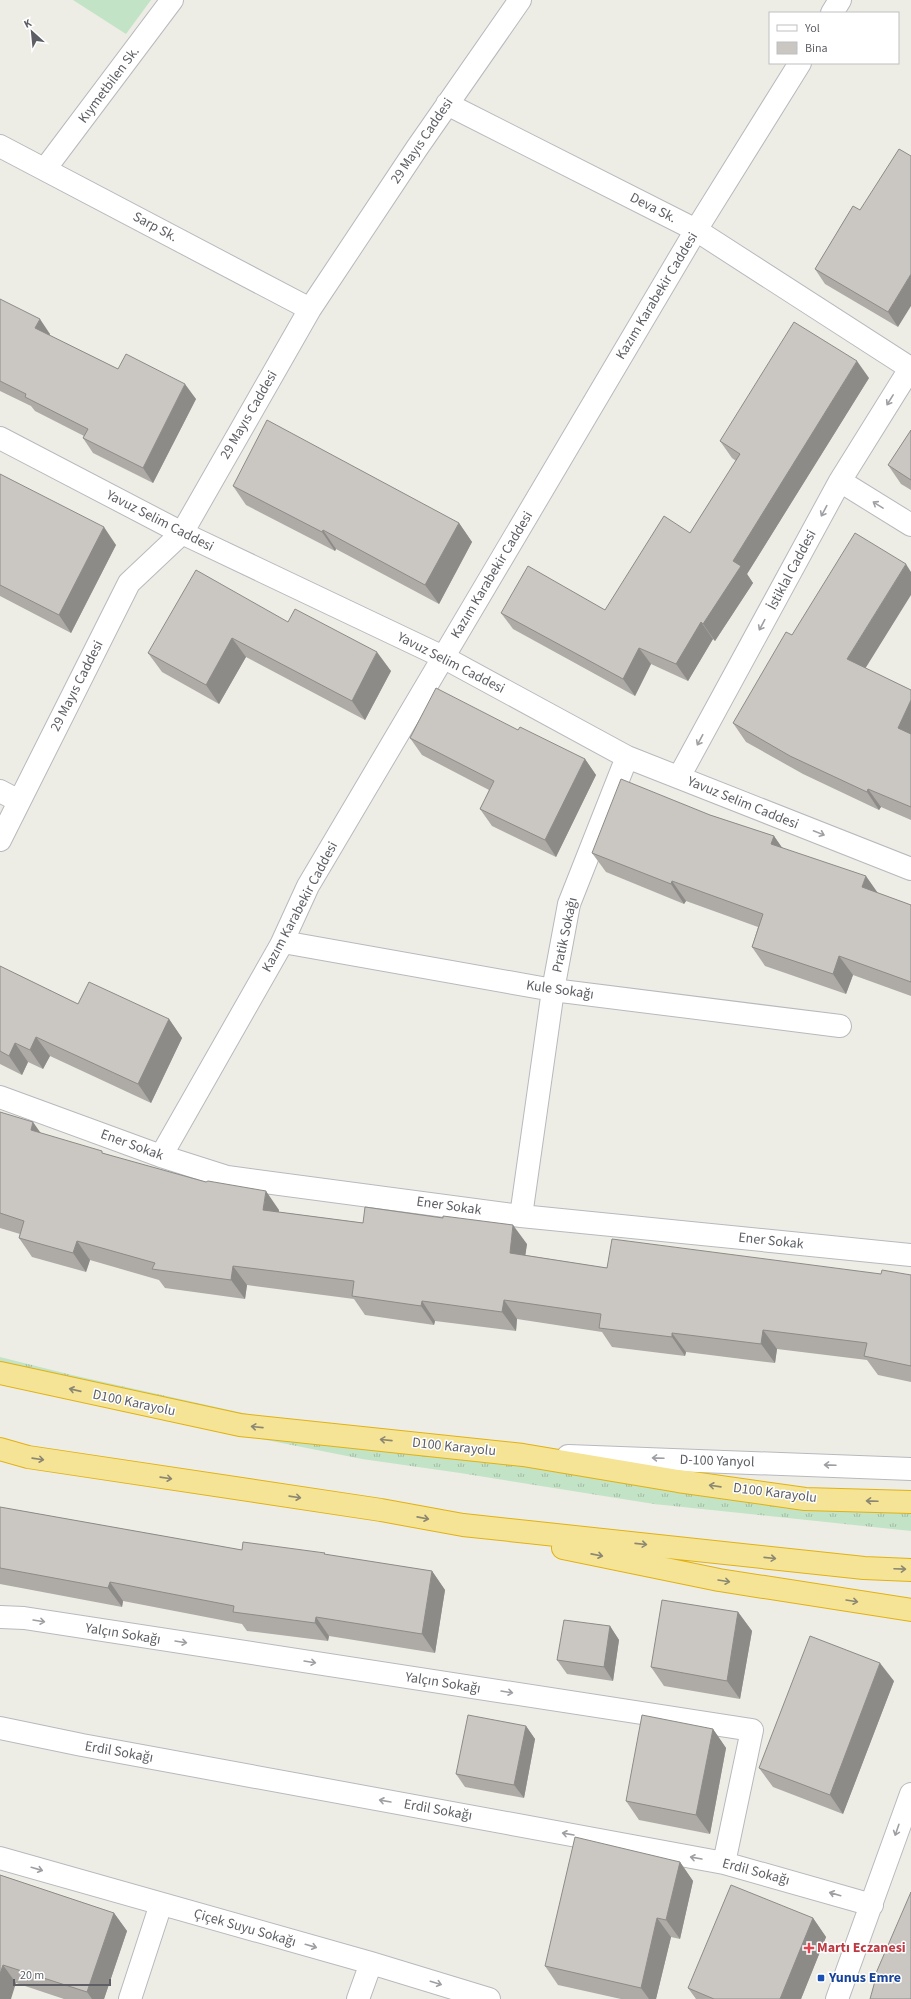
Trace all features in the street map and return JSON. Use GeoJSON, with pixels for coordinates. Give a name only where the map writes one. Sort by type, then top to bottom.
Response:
{"type":"FeatureCollection","features":[{"type":"Feature","properties":{"kind":"highway","name":"D100 Karayolu"},"geometry":{"type":"LineString","coordinates":[[0,1373],[240,1425],[523,1455],[678,1481],[805,1499],[911,1502]]}},
{"type":"Feature","properties":{"kind":"highway"},"geometry":{"type":"LineString","coordinates":[[0,1450],[28,1457],[381,1510],[463,1525],[574,1551],[719,1580],[911,1610]]}},
{"type":"Feature","properties":{"kind":"highway"},"geometry":{"type":"LineString","coordinates":[[463,1525],[864,1568],[911,1570]]}},
{"type":"Feature","properties":{"kind":"street","name":"Kıymetbilen Sk."},"geometry":{"type":"LineString","coordinates":[[45,169],[172,0]]}},
{"type":"Feature","properties":{"kind":"street","name":"29 Mayıs Caddesi"},"geometry":{"type":"LineString","coordinates":[[0,840],[9,796],[129,583],[182,533],[310,309],[447,104],[520,0]]}},
{"type":"Feature","properties":{"kind":"street"},"geometry":{"type":"LineString","coordinates":[[833,12],[840,0]]}},
{"type":"Feature","properties":{"kind":"street","name":"Kazım Karabekir Caddesi"},"geometry":{"type":"LineString","coordinates":[[161,1156],[283,942],[308,886],[696,230],[799,64]]}},
{"type":"Feature","properties":{"kind":"street","name":"Deva Sk."},"geometry":{"type":"LineString","coordinates":[[447,104],[696,230],[910,367]]}},
{"type":"Feature","properties":{"kind":"street","name":"Sarp Sk."},"geometry":{"type":"LineString","coordinates":[[0,146],[310,309]]}},
{"type":"Feature","properties":{"kind":"street","name":"İstiklal Caddesi"},"geometry":{"type":"LineString","coordinates":[[679,777],[840,481],[910,367]]}},
{"type":"Feature","properties":{"kind":"street","name":"Yavuz Selim Caddesi"},"geometry":{"type":"LineString","coordinates":[[0,438],[182,533],[443,657],[627,757],[911,870]]}},
{"type":"Feature","properties":{"kind":"street"},"geometry":{"type":"LineString","coordinates":[[840,481],[911,525]]}},
{"type":"Feature","properties":{"kind":"street","name":"Pratik Sokağı"},"geometry":{"type":"LineString","coordinates":[[521,1216],[553,990],[569,904],[627,757]]}},
{"type":"Feature","properties":{"kind":"street","name":"Kule Sokağı"},"geometry":{"type":"LineString","coordinates":[[283,942],[553,990],[840,1026]]}},
{"type":"Feature","properties":{"kind":"street","name":"Ener Sokak"},"geometry":{"type":"LineString","coordinates":[[0,1097],[161,1156],[227,1177],[521,1216],[911,1255]]}},
{"type":"Feature","properties":{"kind":"street","name":"D-100 Yanyol"},"geometry":{"type":"LineString","coordinates":[[523,1455],[644,1458],[911,1469]]}},
{"type":"Feature","properties":{"kind":"street","name":"Yalçın Sokağı"},"geometry":{"type":"LineString","coordinates":[[0,1618],[24,1618],[752,1730],[724,1863]]}},
{"type":"Feature","properties":{"kind":"street","name":"Erdil Sokağı"},"geometry":{"type":"LineString","coordinates":[[0,1728],[82,1745],[724,1863],[872,1905]]}},
{"type":"Feature","properties":{"kind":"street"},"geometry":{"type":"LineString","coordinates":[[837,1999],[911,1794]]}},
{"type":"Feature","properties":{"kind":"street"},"geometry":{"type":"LineString","coordinates":[[872,1905],[911,1839]]}},
{"type":"Feature","properties":{"kind":"street","name":"Çiçek Suyu Sokağı"},"geometry":{"type":"LineString","coordinates":[[0,1858],[371,1963],[489,1999]]}},
{"type":"Feature","properties":{"kind":"street"},"geometry":{"type":"LineString","coordinates":[[130,1999],[161,1904]]}},
{"type":"Feature","properties":{"kind":"street"},"geometry":{"type":"LineString","coordinates":[[358,1999],[371,1963]]}},
{"type":"Feature","properties":{"kind":"green space"},"geometry":{"type":"Polygon","coordinates":[[[73,0],[151,0],[126,34],[73,0]]]}},
{"type":"Feature","properties":{"kind":"green space"},"geometry":{"type":"Polygon","coordinates":[[[0,1357],[72,1375],[270,1419],[911,1508],[911,1531],[654,1504],[362,1459],[142,1415],[0,1379],[0,1357]]]}},
{"type":"Feature","properties":{"kind":"building"},"geometry":{"type":"Polygon","coordinates":[[[899,149],[911,156],[911,274],[888,312],[815,269],[853,206],[860,210],[899,149]]]}},
{"type":"Feature","properties":{"kind":"building"},"geometry":{"type":"Polygon","coordinates":[[[0,299],[40,319],[35,328],[118,369],[126,354],[185,384],[143,468],[83,438],[88,429],[25,397],[26,394],[0,381],[0,299]]]}},
{"type":"Feature","properties":{"kind":"building"},"geometry":{"type":"Polygon","coordinates":[[[794,322],[857,361],[733,561],[741,566],[703,624],[701,622],[676,664],[639,648],[623,679],[501,613],[528,566],[605,610],[664,516],[690,533],[740,454],[720,441],[794,322]]]}},
{"type":"Feature","properties":{"kind":"building"},"geometry":{"type":"Polygon","coordinates":[[[267,420],[459,523],[425,585],[323,530],[322,532],[233,486],[267,420]]]}},
{"type":"Feature","properties":{"kind":"building"},"geometry":{"type":"Polygon","coordinates":[[[911,430],[911,480],[888,465],[911,430]]]}},
{"type":"Feature","properties":{"kind":"building"},"geometry":{"type":"Polygon","coordinates":[[[0,474],[104,527],[59,615],[0,585],[0,474]]]}},
{"type":"Feature","properties":{"kind":"building"},"geometry":{"type":"Polygon","coordinates":[[[855,533],[906,564],[847,659],[911,690],[911,700],[898,728],[911,734],[911,807],[868,789],[867,792],[790,756],[733,723],[786,632],[792,635],[855,533]]]}},
{"type":"Feature","properties":{"kind":"building"},"geometry":{"type":"Polygon","coordinates":[[[196,570],[288,622],[295,609],[377,652],[352,701],[232,638],[206,685],[148,653],[196,570]]]}},
{"type":"Feature","properties":{"kind":"building"},"geometry":{"type":"Polygon","coordinates":[[[436,688],[518,730],[520,727],[585,759],[545,840],[480,809],[494,781],[410,738],[436,688]]]}},
{"type":"Feature","properties":{"kind":"building"},"geometry":{"type":"Polygon","coordinates":[[[621,779],[710,815],[774,836],[771,844],[866,876],[862,887],[911,905],[911,982],[839,956],[833,974],[752,947],[763,914],[672,881],[671,884],[592,853],[621,779]]]}},
{"type":"Feature","properties":{"kind":"building"},"geometry":{"type":"Polygon","coordinates":[[[0,966],[78,1004],[89,982],[169,1019],[138,1084],[36,1037],[30,1050],[15,1043],[9,1056],[0,1051],[0,966]]]}},
{"type":"Feature","properties":{"kind":"building"},"geometry":{"type":"Polygon","coordinates":[[[0,1112],[33,1122],[31,1130],[102,1151],[102,1153],[206,1182],[208,1181],[266,1191],[263,1210],[363,1223],[365,1207],[443,1218],[443,1216],[513,1225],[510,1253],[607,1268],[612,1239],[881,1274],[882,1270],[911,1275],[911,1366],[864,1356],[867,1343],[763,1330],[761,1344],[672,1333],[672,1337],[599,1328],[601,1314],[504,1300],[502,1312],[422,1301],[421,1306],[352,1296],[354,1281],[233,1266],[231,1280],[152,1269],[155,1263],[77,1241],[73,1253],[19,1238],[24,1221],[0,1213],[0,1112]]]}},
{"type":"Feature","properties":{"kind":"building"},"geometry":{"type":"Polygon","coordinates":[[[0,1507],[242,1550],[243,1542],[325,1553],[324,1554],[432,1571],[422,1634],[316,1617],[315,1623],[233,1612],[234,1606],[110,1582],[108,1588],[0,1568],[0,1507]]]}},
{"type":"Feature","properties":{"kind":"building"},"geometry":{"type":"Polygon","coordinates":[[[662,1600],[738,1612],[727,1681],[651,1667],[662,1600]]]}},
{"type":"Feature","properties":{"kind":"building"},"geometry":{"type":"Polygon","coordinates":[[[564,1620],[610,1626],[604,1667],[557,1660],[564,1620]]]}},
{"type":"Feature","properties":{"kind":"building"},"geometry":{"type":"Polygon","coordinates":[[[810,1636],[880,1663],[830,1795],[759,1768],[810,1636]]]}},
{"type":"Feature","properties":{"kind":"building"},"geometry":{"type":"Polygon","coordinates":[[[468,1715],[526,1726],[514,1785],[456,1774],[468,1715]]]}},
{"type":"Feature","properties":{"kind":"building"},"geometry":{"type":"Polygon","coordinates":[[[642,1715],[713,1729],[696,1815],[626,1801],[642,1715]]]}},
{"type":"Feature","properties":{"kind":"building"},"geometry":{"type":"Polygon","coordinates":[[[575,1837],[680,1862],[666,1920],[657,1918],[641,1988],[545,1966],[575,1837]]]}},
{"type":"Feature","properties":{"kind":"building"},"geometry":{"type":"Polygon","coordinates":[[[0,1875],[114,1913],[87,1992],[3,1965],[0,1974],[0,1875]]]}},
{"type":"Feature","properties":{"kind":"building"},"geometry":{"type":"Polygon","coordinates":[[[731,1885],[813,1918],[780,1999],[714,1999],[688,1988],[731,1885]]]}},
{"type":"Feature","properties":{"kind":"building"},"geometry":{"type":"Polygon","coordinates":[[[911,1892],[911,1999],[870,1999],[875,1981],[873,1980],[911,1892]]]}},
{"type":"Feature","properties":{"kind":"place","name":"Martı Eczanesi"},"geometry":{"type":"Point","coordinates":[809,1948]}},
{"type":"Feature","properties":{"kind":"place","name":"Yunus Emre"},"geometry":{"type":"Point","coordinates":[821,1978]}}]}
